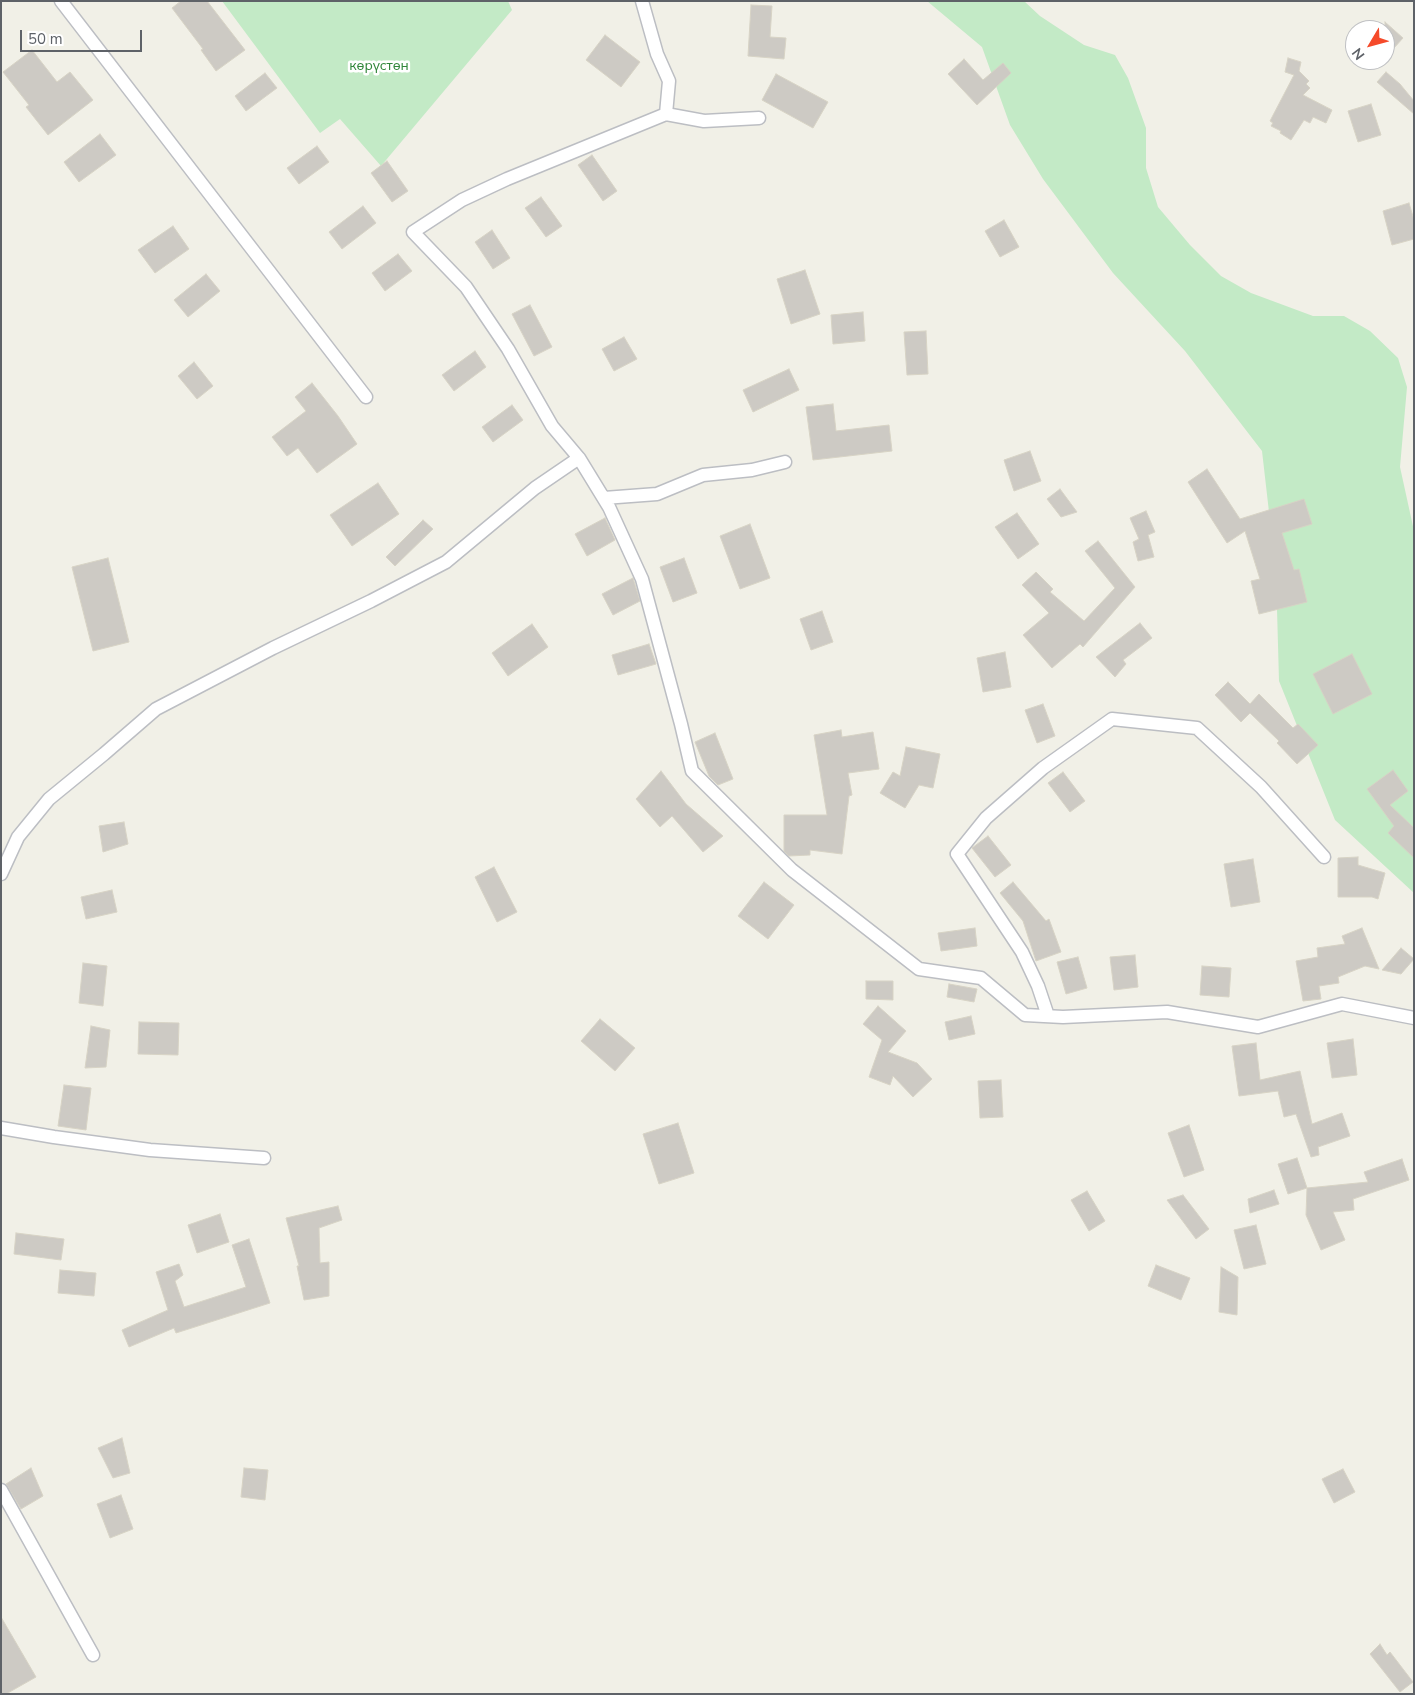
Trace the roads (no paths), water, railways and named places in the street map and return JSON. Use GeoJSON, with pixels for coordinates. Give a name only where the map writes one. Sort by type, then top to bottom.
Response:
{"type":"FeatureCollection","features":[{"type":"Feature","properties":{"kind":"street"},"geometry":{"type":"LineString","coordinates":[[61,1],[366,397]]}},
{"type":"Feature","properties":{"kind":"street"},"geometry":{"type":"LineString","coordinates":[[642,1],[657,54],[669,81],[666,114]]}},
{"type":"Feature","properties":{"kind":"street"},"geometry":{"type":"LineString","coordinates":[[760,118],[704,121],[666,114],[507,179],[462,200],[413,232],[466,287],[508,349],[552,426],[579,458],[604,498],[642,579],[692,771],[792,870],[919,969],[981,978],[1025,1015],[1167,1012],[1258,1027],[1342,1004],[1414,1018]]}},
{"type":"Feature","properties":{"kind":"street"},"geometry":{"type":"LineString","coordinates":[[1,874],[18,837],[49,799],[156,709],[273,648],[371,601],[446,562],[535,488],[579,458]]}},
{"type":"Feature","properties":{"kind":"street"},"geometry":{"type":"LineString","coordinates":[[604,498],[657,494],[703,475],[752,470],[785,462]]}},
{"type":"Feature","properties":{"kind":"street"},"geometry":{"type":"LineString","coordinates":[[1048,1016],[1038,986],[1022,952],[957,854],[986,818],[1043,768],[1112,719],[1197,728],[1261,787],[1324,857]]}},
{"type":"Feature","properties":{"kind":"street"},"geometry":{"type":"LineString","coordinates":[[1,1128],[150,1150],[264,1158]]}},
{"type":"Feature","properties":{"kind":"street"},"geometry":{"type":"LineString","coordinates":[[1,1490],[93,1655]]}},
{"type":"Feature","properties":{"kind":"park label","name":"көрүстөн"},"geometry":{"type":"Point","coordinates":[379,67]}}]}
